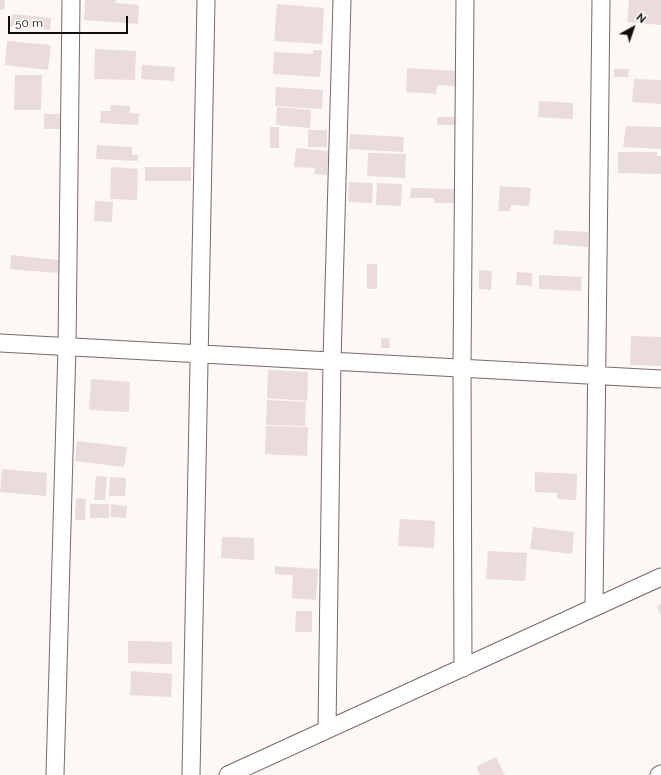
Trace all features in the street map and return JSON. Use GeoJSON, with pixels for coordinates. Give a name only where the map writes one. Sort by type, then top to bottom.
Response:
{"type":"FeatureCollection","features":[{"type":"Feature","properties":{"kind":"street"},"geometry":{"type":"LineString","coordinates":[[54,775],[67,347],[71,0]]}},
{"type":"Feature","properties":{"kind":"street"},"geometry":{"type":"LineString","coordinates":[[191,775],[206,0]]}},
{"type":"Feature","properties":{"kind":"street"},"geometry":{"type":"LineString","coordinates":[[328,730],[332,361],[342,0]]}},
{"type":"Feature","properties":{"kind":"street"},"geometry":{"type":"LineString","coordinates":[[463,668],[462,368],[466,0]]}},
{"type":"Feature","properties":{"kind":"street"},"geometry":{"type":"LineString","coordinates":[[594,607],[595,375],[601,0]]}},
{"type":"Feature","properties":{"kind":"street"},"geometry":{"type":"LineString","coordinates":[[0,343],[661,379]]}},
{"type":"Feature","properties":{"kind":"street"},"geometry":{"type":"LineString","coordinates":[[228,775],[661,576]]}},
{"type":"Feature","properties":{"kind":"building"},"geometry":{"type":"Polygon","coordinates":[[[0,0],[5,0],[4,10],[0,10],[0,0]]]}},
{"type":"Feature","properties":{"kind":"building"},"geometry":{"type":"Polygon","coordinates":[[[85,0],[116,0],[115,3],[139,5],[138,24],[84,20],[85,0]]]}},
{"type":"Feature","properties":{"kind":"building"},"geometry":{"type":"Polygon","coordinates":[[[629,0],[661,0],[661,25],[627,22],[629,0]]]}},
{"type":"Feature","properties":{"kind":"building"},"geometry":{"type":"Polygon","coordinates":[[[277,4],[324,8],[322,44],[274,41],[277,4]]]}},
{"type":"Feature","properties":{"kind":"building"},"geometry":{"type":"Polygon","coordinates":[[[13,14],[51,18],[50,30],[9,26],[13,14]]]}},
{"type":"Feature","properties":{"kind":"building"},"geometry":{"type":"Polygon","coordinates":[[[7,41],[51,45],[48,70],[5,65],[7,41]]]}},
{"type":"Feature","properties":{"kind":"building"},"geometry":{"type":"Polygon","coordinates":[[[95,49],[136,51],[135,80],[94,79],[95,49]]]}},
{"type":"Feature","properties":{"kind":"building"},"geometry":{"type":"Polygon","coordinates":[[[313,50],[322,50],[320,77],[273,74],[274,52],[313,54],[313,50]]]}},
{"type":"Feature","properties":{"kind":"building"},"geometry":{"type":"Polygon","coordinates":[[[142,65],[175,67],[174,81],[141,79],[142,65]]]}},
{"type":"Feature","properties":{"kind":"building"},"geometry":{"type":"Polygon","coordinates":[[[407,68],[457,71],[455,86],[437,85],[436,94],[406,92],[407,68]]]}},
{"type":"Feature","properties":{"kind":"building"},"geometry":{"type":"Polygon","coordinates":[[[614,69],[629,69],[628,77],[614,77],[614,69]]]}},
{"type":"Feature","properties":{"kind":"building"},"geometry":{"type":"Polygon","coordinates":[[[15,75],[42,75],[41,110],[14,110],[15,75]]]}},
{"type":"Feature","properties":{"kind":"building"},"geometry":{"type":"Polygon","coordinates":[[[634,79],[661,80],[661,104],[632,102],[634,79]]]}},
{"type":"Feature","properties":{"kind":"building"},"geometry":{"type":"Polygon","coordinates":[[[276,87],[323,90],[322,109],[275,106],[276,87]]]}},
{"type":"Feature","properties":{"kind":"building"},"geometry":{"type":"Polygon","coordinates":[[[539,101],[573,103],[573,119],[538,117],[539,101]]]}},
{"type":"Feature","properties":{"kind":"building"},"geometry":{"type":"Polygon","coordinates":[[[111,105],[130,106],[130,113],[139,114],[138,125],[100,123],[101,111],[110,111],[111,105]]]}},
{"type":"Feature","properties":{"kind":"building"},"geometry":{"type":"Polygon","coordinates":[[[277,107],[311,110],[310,128],[276,125],[277,107]]]}},
{"type":"Feature","properties":{"kind":"building"},"geometry":{"type":"Polygon","coordinates":[[[44,114],[60,114],[60,129],[44,129],[44,114]]]}},
{"type":"Feature","properties":{"kind":"building"},"geometry":{"type":"Polygon","coordinates":[[[437,117],[457,117],[457,125],[437,125],[437,117]]]}},
{"type":"Feature","properties":{"kind":"building"},"geometry":{"type":"Polygon","coordinates":[[[626,126],[661,127],[661,149],[623,147],[626,126]]]}},
{"type":"Feature","properties":{"kind":"building"},"geometry":{"type":"Polygon","coordinates":[[[270,127],[279,127],[279,148],[270,148],[270,127]]]}},
{"type":"Feature","properties":{"kind":"building"},"geometry":{"type":"Polygon","coordinates":[[[308,130],[327,130],[327,147],[308,147],[308,130]]]}},
{"type":"Feature","properties":{"kind":"building"},"geometry":{"type":"Polygon","coordinates":[[[350,134],[404,137],[403,152],[349,149],[350,134]]]}},
{"type":"Feature","properties":{"kind":"building"},"geometry":{"type":"Polygon","coordinates":[[[97,145],[132,147],[132,155],[138,155],[138,161],[96,159],[97,145]]]}},
{"type":"Feature","properties":{"kind":"building"},"geometry":{"type":"Polygon","coordinates":[[[296,148],[329,151],[327,175],[314,174],[315,168],[294,167],[296,148]]]}},
{"type":"Feature","properties":{"kind":"building"},"geometry":{"type":"Polygon","coordinates":[[[618,152],[657,152],[657,156],[661,156],[661,174],[618,173],[618,152]]]}},
{"type":"Feature","properties":{"kind":"building"},"geometry":{"type":"Polygon","coordinates":[[[368,153],[406,154],[405,178],[367,176],[368,153]]]}},
{"type":"Feature","properties":{"kind":"building"},"geometry":{"type":"Polygon","coordinates":[[[111,167],[138,169],[137,200],[110,199],[111,167]]]}},
{"type":"Feature","properties":{"kind":"building"},"geometry":{"type":"Polygon","coordinates":[[[145,167],[191,167],[191,181],[145,181],[145,167]]]}},
{"type":"Feature","properties":{"kind":"building"},"geometry":{"type":"Polygon","coordinates":[[[349,182],[373,183],[372,203],[348,202],[349,182]]]}},
{"type":"Feature","properties":{"kind":"building"},"geometry":{"type":"Polygon","coordinates":[[[377,183],[402,184],[401,206],[376,205],[377,183]]]}},
{"type":"Feature","properties":{"kind":"building"},"geometry":{"type":"Polygon","coordinates":[[[500,186],[531,188],[529,206],[511,205],[510,211],[498,211],[500,186]]]}},
{"type":"Feature","properties":{"kind":"building"},"geometry":{"type":"Polygon","coordinates":[[[411,188],[454,189],[454,203],[434,203],[434,198],[410,198],[411,188]]]}},
{"type":"Feature","properties":{"kind":"building"},"geometry":{"type":"Polygon","coordinates":[[[95,201],[113,202],[112,222],[94,221],[95,201]]]}},
{"type":"Feature","properties":{"kind":"building"},"geometry":{"type":"Polygon","coordinates":[[[554,230],[588,232],[588,247],[553,244],[554,230]]]}},
{"type":"Feature","properties":{"kind":"building"},"geometry":{"type":"Polygon","coordinates":[[[11,255],[59,260],[58,273],[10,269],[11,255]]]}},
{"type":"Feature","properties":{"kind":"building"},"geometry":{"type":"Polygon","coordinates":[[[367,264],[377,264],[377,289],[367,289],[367,264]]]}},
{"type":"Feature","properties":{"kind":"building"},"geometry":{"type":"Polygon","coordinates":[[[479,270],[492,271],[491,290],[479,289],[479,270]]]}},
{"type":"Feature","properties":{"kind":"building"},"geometry":{"type":"Polygon","coordinates":[[[517,272],[532,273],[532,286],[516,285],[517,272]]]}},
{"type":"Feature","properties":{"kind":"building"},"geometry":{"type":"Polygon","coordinates":[[[539,275],[582,277],[581,291],[539,289],[539,275]]]}},
{"type":"Feature","properties":{"kind":"building"},"geometry":{"type":"Polygon","coordinates":[[[631,336],[661,337],[661,366],[630,365],[631,336]]]}},
{"type":"Feature","properties":{"kind":"building"},"geometry":{"type":"Polygon","coordinates":[[[381,338],[389,338],[390,348],[381,348],[381,338]]]}},
{"type":"Feature","properties":{"kind":"building"},"geometry":{"type":"Polygon","coordinates":[[[268,370],[308,372],[307,401],[267,398],[268,370]]]}},
{"type":"Feature","properties":{"kind":"building"},"geometry":{"type":"Polygon","coordinates":[[[91,379],[130,382],[129,412],[89,410],[91,379]]]}},
{"type":"Feature","properties":{"kind":"building"},"geometry":{"type":"Polygon","coordinates":[[[267,400],[306,402],[305,426],[266,425],[267,400]]]}},
{"type":"Feature","properties":{"kind":"building"},"geometry":{"type":"Polygon","coordinates":[[[266,426],[308,427],[307,456],[265,454],[266,426]]]}},
{"type":"Feature","properties":{"kind":"building"},"geometry":{"type":"Polygon","coordinates":[[[77,441],[127,447],[124,467],[75,461],[77,441]]]}},
{"type":"Feature","properties":{"kind":"building"},"geometry":{"type":"Polygon","coordinates":[[[2,469],[47,473],[46,496],[0,492],[2,469]]]}},
{"type":"Feature","properties":{"kind":"building"},"geometry":{"type":"Polygon","coordinates":[[[535,472],[577,474],[576,500],[557,499],[557,493],[535,492],[535,472]]]}},
{"type":"Feature","properties":{"kind":"building"},"geometry":{"type":"Polygon","coordinates":[[[96,476],[107,477],[105,500],[94,500],[96,476]]]}},
{"type":"Feature","properties":{"kind":"building"},"geometry":{"type":"Polygon","coordinates":[[[110,477],[126,478],[125,496],[109,496],[110,477]]]}},
{"type":"Feature","properties":{"kind":"building"},"geometry":{"type":"Polygon","coordinates":[[[76,498],[86,499],[85,520],[75,520],[76,498]]]}},
{"type":"Feature","properties":{"kind":"building"},"geometry":{"type":"Polygon","coordinates":[[[90,504],[109,504],[109,518],[90,518],[90,504]]]}},
{"type":"Feature","properties":{"kind":"building"},"geometry":{"type":"Polygon","coordinates":[[[111,504],[127,506],[126,518],[110,517],[111,504]]]}},
{"type":"Feature","properties":{"kind":"building"},"geometry":{"type":"Polygon","coordinates":[[[400,519],[435,521],[434,548],[398,546],[400,519]]]}},
{"type":"Feature","properties":{"kind":"building"},"geometry":{"type":"Polygon","coordinates":[[[533,527],[574,532],[572,554],[530,549],[533,527]]]}},
{"type":"Feature","properties":{"kind":"building"},"geometry":{"type":"Polygon","coordinates":[[[222,537],[254,538],[254,560],[221,558],[222,537]]]}},
{"type":"Feature","properties":{"kind":"building"},"geometry":{"type":"Polygon","coordinates":[[[488,551],[527,553],[525,581],[486,579],[488,551]]]}},
{"type":"Feature","properties":{"kind":"building"},"geometry":{"type":"Polygon","coordinates":[[[275,566],[318,569],[316,600],[292,598],[293,575],[275,574],[275,566]]]}},
{"type":"Feature","properties":{"kind":"building"},"geometry":{"type":"Polygon","coordinates":[[[661,604],[661,616],[657,606],[661,604]]]}},
{"type":"Feature","properties":{"kind":"building"},"geometry":{"type":"Polygon","coordinates":[[[296,611],[312,611],[312,632],[295,632],[296,611]]]}},
{"type":"Feature","properties":{"kind":"building"},"geometry":{"type":"Polygon","coordinates":[[[128,641],[172,642],[172,664],[128,663],[128,641]]]}},
{"type":"Feature","properties":{"kind":"building"},"geometry":{"type":"Polygon","coordinates":[[[131,671],[172,674],[171,697],[130,695],[131,671]]]}},
{"type":"Feature","properties":{"kind":"building"},"geometry":{"type":"Polygon","coordinates":[[[496,757],[505,775],[480,775],[476,767],[496,757]]]}}]}
